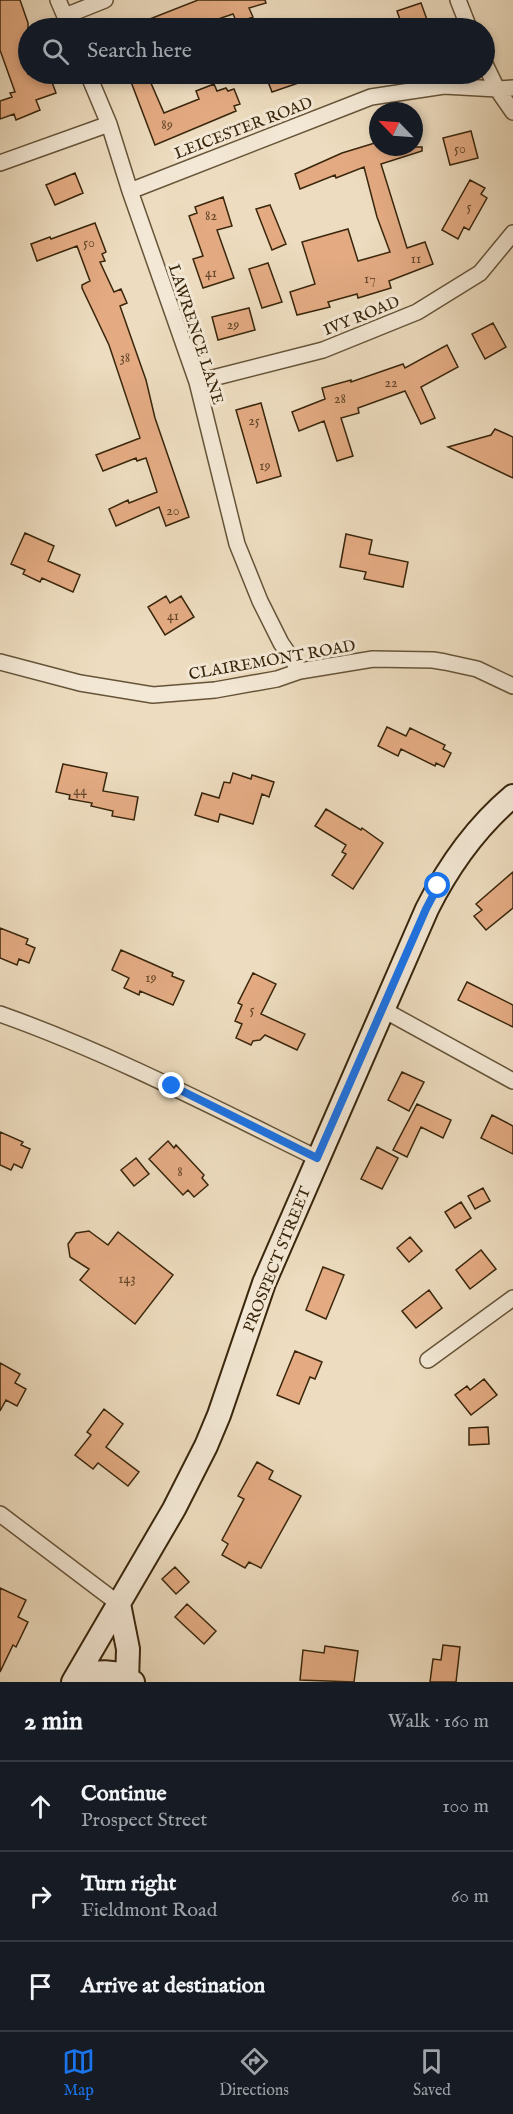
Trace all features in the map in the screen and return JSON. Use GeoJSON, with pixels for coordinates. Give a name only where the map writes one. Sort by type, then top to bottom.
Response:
{"type":"FeatureCollection","features":[{"type":"Feature","properties":{"kind":"street"},"geometry":{"type":"LineString","coordinates":[[58,0],[65,18]]}},
{"type":"Feature","properties":{"kind":"street"},"geometry":{"type":"LineString","coordinates":[[74,18],[105,0]]}},
{"type":"Feature","properties":{"kind":"street"},"geometry":{"type":"LineString","coordinates":[[458,0],[465,18]]}},
{"type":"Feature","properties":{"kind":"street"},"geometry":{"type":"LineString","coordinates":[[495,76],[505,89],[513,112]]}},
{"type":"Feature","properties":{"kind":"street","name":"LAWRENCE LANE"},"geometry":{"type":"LineString","coordinates":[[92,84],[109,124],[129,191],[197,382],[237,544],[260,602],[281,643],[300,671]]}},
{"type":"Feature","properties":{"kind":"street","name":"LEICESTER ROAD"},"geometry":{"type":"LineString","coordinates":[[129,191],[371,97],[444,86],[505,89]]}},
{"type":"Feature","properties":{"kind":"street"},"geometry":{"type":"LineString","coordinates":[[0,163],[109,124]]}},
{"type":"Feature","properties":{"kind":"street","name":"IVY ROAD"},"geometry":{"type":"LineString","coordinates":[[197,382],[322,350],[417,312],[480,273],[513,233]]}},
{"type":"Feature","properties":{"kind":"street","name":"CLAIREMONT ROAD"},"geometry":{"type":"LineString","coordinates":[[0,662],[80,683],[153,695],[215,690],[277,679],[300,671],[373,659],[433,660],[477,669],[513,686]]}},
{"type":"Feature","properties":{"kind":"street","name":"PROSPECT STREET"},"geometry":{"type":"LineString","coordinates":[[76,1680],[174,1509],[206,1446],[219,1415],[264,1283],[426,909],[451,865],[480,827],[513,796]]}},
{"type":"Feature","properties":{"kind":"street"},"geometry":{"type":"LineString","coordinates":[[382,1009],[513,1081]]}},
{"type":"Feature","properties":{"kind":"street"},"geometry":{"type":"LineString","coordinates":[[0,1014],[122,1063],[317,1158]]}},
{"type":"Feature","properties":{"kind":"street"},"geometry":{"type":"LineString","coordinates":[[428,1360],[513,1298]]}},
{"type":"Feature","properties":{"kind":"street"},"geometry":{"type":"LineString","coordinates":[[0,1514],[119,1604],[128,1649],[129,1681],[103,1672],[76,1680]]}},
{"type":"Feature","properties":{"kind":"building"},"geometry":{"type":"Polygon","coordinates":[[[0,0],[20,0],[26,18],[18,18],[18,84],[53,84],[56,93],[36,100],[40,110],[16,120],[14,114],[0,119],[0,101],[12,97],[10,93],[15,92],[0,50],[0,0]]]}},
{"type":"Feature","properties":{"kind":"building"},"geometry":{"type":"Polygon","coordinates":[[[198,0],[265,0],[266,3],[249,8],[253,17],[250,18],[235,18],[233,14],[221,18],[152,18],[198,0]]]}},
{"type":"Feature","properties":{"kind":"building"},"geometry":{"type":"Polygon","coordinates":[[[421,3],[426,18],[399,18],[397,11],[421,3]]]}},
{"type":"Feature","properties":{"kind":"building"},"geometry":{"type":"Polygon","coordinates":[[[132,84],[151,84],[164,113],[199,99],[196,91],[214,84],[217,91],[226,88],[228,91],[234,89],[240,104],[234,106],[236,111],[155,145],[132,84]]]}},
{"type":"Feature","properties":{"kind":"building"},"geometry":{"type":"Polygon","coordinates":[[[269,84],[296,84],[272,92],[269,84]]]}},
{"type":"Feature","properties":{"kind":"building"},"geometry":{"type":"Polygon","coordinates":[[[471,131],[478,158],[450,165],[443,138],[471,131]]]}},
{"type":"Feature","properties":{"kind":"building"},"geometry":{"type":"Polygon","coordinates":[[[369,145],[369,156],[406,156],[381,164],[407,248],[425,242],[433,264],[389,281],[391,288],[358,298],[357,294],[328,302],[330,307],[297,315],[290,292],[315,284],[302,242],[348,229],[358,261],[390,252],[377,217],[364,167],[336,178],[335,175],[300,189],[295,174],[342,153],[369,145]]]}},
{"type":"Feature","properties":{"kind":"building"},"geometry":{"type":"Polygon","coordinates":[[[75,173],[83,193],[55,205],[46,185],[75,173]]]}},
{"type":"Feature","properties":{"kind":"building"},"geometry":{"type":"Polygon","coordinates":[[[470,180],[485,188],[481,194],[487,198],[469,230],[464,227],[458,239],[442,230],[470,180]]]}},
{"type":"Feature","properties":{"kind":"building"},"geometry":{"type":"Polygon","coordinates":[[[223,197],[232,226],[217,230],[234,278],[203,288],[193,259],[203,256],[189,216],[197,213],[195,207],[223,197]]]}},
{"type":"Feature","properties":{"kind":"building"},"geometry":{"type":"Polygon","coordinates":[[[270,205],[286,244],[272,250],[256,209],[270,205]]]}},
{"type":"Feature","properties":{"kind":"building"},"geometry":{"type":"Polygon","coordinates":[[[95,223],[106,252],[102,254],[105,261],[100,262],[114,292],[121,289],[127,303],[120,306],[189,517],[166,526],[159,507],[116,526],[109,509],[128,500],[129,503],[157,492],[146,458],[137,461],[136,458],[103,471],[96,455],[140,438],[109,345],[82,288],[82,285],[90,281],[77,246],[37,261],[31,244],[95,223]]]}},
{"type":"Feature","properties":{"kind":"building"},"geometry":{"type":"Polygon","coordinates":[[[268,263],[282,302],[262,308],[249,269],[268,263]]]}},
{"type":"Feature","properties":{"kind":"building"},"geometry":{"type":"Polygon","coordinates":[[[249,308],[255,330],[218,340],[212,317],[249,308]]]}},
{"type":"Feature","properties":{"kind":"building"},"geometry":{"type":"Polygon","coordinates":[[[493,323],[506,347],[485,359],[472,334],[493,323]]]}},
{"type":"Feature","properties":{"kind":"building"},"geometry":{"type":"Polygon","coordinates":[[[447,345],[458,367],[421,387],[435,418],[421,424],[405,391],[358,408],[359,413],[341,418],[353,456],[337,461],[324,421],[299,431],[292,412],[325,399],[322,388],[351,380],[351,382],[403,364],[405,368],[447,345]]]}},
{"type":"Feature","properties":{"kind":"building"},"geometry":{"type":"Polygon","coordinates":[[[261,403],[281,476],[257,483],[236,410],[261,403]]]}},
{"type":"Feature","properties":{"kind":"building"},"geometry":{"type":"Polygon","coordinates":[[[495,429],[513,437],[513,478],[448,447],[491,435],[495,429]]]}},
{"type":"Feature","properties":{"kind":"building"},"geometry":{"type":"Polygon","coordinates":[[[25,533],[54,546],[48,561],[80,575],[73,592],[42,578],[40,582],[23,574],[25,570],[11,564],[25,533]]]}},
{"type":"Feature","properties":{"kind":"building"},"geometry":{"type":"Polygon","coordinates":[[[346,534],[372,540],[369,554],[408,562],[403,587],[364,579],[366,572],[340,567],[346,534]]]}},
{"type":"Feature","properties":{"kind":"building"},"geometry":{"type":"Polygon","coordinates":[[[166,596],[170,603],[181,596],[194,617],[165,635],[148,607],[166,596]]]}},
{"type":"Feature","properties":{"kind":"building"},"geometry":{"type":"Polygon","coordinates":[[[387,727],[406,736],[410,728],[445,745],[443,749],[451,753],[444,767],[436,763],[435,766],[401,749],[398,756],[378,746],[387,727]]]}},
{"type":"Feature","properties":{"kind":"building"},"geometry":{"type":"Polygon","coordinates":[[[63,764],[107,773],[103,791],[138,797],[134,820],[112,816],[113,811],[91,806],[92,803],[69,799],[70,795],[56,792],[63,764]]]}},
{"type":"Feature","properties":{"kind":"building"},"geometry":{"type":"Polygon","coordinates":[[[233,773],[251,779],[252,775],[274,782],[269,797],[262,794],[253,824],[220,814],[218,822],[195,815],[202,793],[219,798],[224,782],[230,783],[233,773]]]}},
{"type":"Feature","properties":{"kind":"building"},"geometry":{"type":"Polygon","coordinates":[[[326,809],[361,830],[362,828],[383,843],[353,889],[332,875],[346,854],[342,852],[346,845],[315,826],[326,809]]]}},
{"type":"Feature","properties":{"kind":"building"},"geometry":{"type":"Polygon","coordinates":[[[513,872],[513,908],[486,930],[474,916],[482,910],[476,904],[513,872]]]}},
{"type":"Feature","properties":{"kind":"building"},"geometry":{"type":"Polygon","coordinates":[[[0,928],[28,939],[26,944],[35,948],[29,963],[19,959],[17,965],[0,958],[0,928]]]}},
{"type":"Feature","properties":{"kind":"building"},"geometry":{"type":"Polygon","coordinates":[[[121,950],[173,973],[172,976],[184,981],[173,1005],[140,991],[139,995],[124,988],[129,978],[112,970],[121,950]]]}},
{"type":"Feature","properties":{"kind":"building"},"geometry":{"type":"Polygon","coordinates":[[[253,973],[276,984],[261,1014],[305,1034],[297,1050],[265,1035],[260,1040],[253,1041],[251,1045],[236,1038],[242,1024],[235,1021],[242,1005],[238,1003],[253,973]]]}},
{"type":"Feature","properties":{"kind":"building"},"geometry":{"type":"Polygon","coordinates":[[[467,982],[513,1005],[513,1027],[458,1000],[467,982]]]}},
{"type":"Feature","properties":{"kind":"building"},"geometry":{"type":"Polygon","coordinates":[[[402,1072],[424,1082],[409,1111],[388,1100],[402,1072]]]}},
{"type":"Feature","properties":{"kind":"building"},"geometry":{"type":"Polygon","coordinates":[[[417,1104],[451,1120],[443,1138],[421,1127],[407,1157],[393,1150],[417,1104]]]}},
{"type":"Feature","properties":{"kind":"building"},"geometry":{"type":"Polygon","coordinates":[[[492,1115],[513,1126],[513,1154],[481,1138],[492,1115]]]}},
{"type":"Feature","properties":{"kind":"building"},"geometry":{"type":"Polygon","coordinates":[[[0,1132],[23,1142],[21,1145],[30,1149],[22,1168],[14,1164],[11,1170],[0,1165],[0,1132]]]}},
{"type":"Feature","properties":{"kind":"building"},"geometry":{"type":"Polygon","coordinates":[[[168,1141],[174,1148],[176,1145],[204,1175],[202,1178],[208,1185],[194,1197],[188,1190],[183,1195],[149,1159],[168,1141]]]}},
{"type":"Feature","properties":{"kind":"building"},"geometry":{"type":"Polygon","coordinates":[[[377,1147],[398,1158],[382,1189],[361,1179],[377,1147]]]}},
{"type":"Feature","properties":{"kind":"building"},"geometry":{"type":"Polygon","coordinates":[[[136,1158],[149,1174],[134,1186],[121,1170],[136,1158]]]}},
{"type":"Feature","properties":{"kind":"building"},"geometry":{"type":"Polygon","coordinates":[[[483,1188],[490,1201],[475,1209],[468,1196],[483,1188]]]}},
{"type":"Feature","properties":{"kind":"building"},"geometry":{"type":"Polygon","coordinates":[[[461,1202],[471,1218],[455,1228],[445,1212],[461,1202]]]}},
{"type":"Feature","properties":{"kind":"building"},"geometry":{"type":"Polygon","coordinates":[[[89,1231],[108,1245],[118,1232],[173,1275],[135,1324],[80,1280],[89,1269],[70,1257],[68,1244],[76,1233],[89,1231]]]}},
{"type":"Feature","properties":{"kind":"building"},"geometry":{"type":"Polygon","coordinates":[[[410,1237],[422,1251],[409,1262],[397,1248],[410,1237]]]}},
{"type":"Feature","properties":{"kind":"building"},"geometry":{"type":"Polygon","coordinates":[[[481,1250],[496,1269],[470,1289],[456,1270],[481,1250]]]}},
{"type":"Feature","properties":{"kind":"building"},"geometry":{"type":"Polygon","coordinates":[[[323,1267],[344,1275],[326,1319],[306,1310],[323,1267]]]}},
{"type":"Feature","properties":{"kind":"building"},"geometry":{"type":"Polygon","coordinates":[[[429,1290],[442,1308],[416,1328],[402,1311],[429,1290]]]}},
{"type":"Feature","properties":{"kind":"building"},"geometry":{"type":"Polygon","coordinates":[[[295,1351],[322,1362],[315,1379],[310,1377],[299,1404],[277,1395],[295,1351]]]}},
{"type":"Feature","properties":{"kind":"building"},"geometry":{"type":"Polygon","coordinates":[[[0,1363],[20,1374],[15,1383],[26,1389],[17,1406],[6,1400],[0,1411],[0,1363]]]}},
{"type":"Feature","properties":{"kind":"building"},"geometry":{"type":"Polygon","coordinates":[[[484,1379],[497,1395],[471,1415],[455,1395],[467,1386],[470,1390],[484,1379]]]}},
{"type":"Feature","properties":{"kind":"building"},"geometry":{"type":"Polygon","coordinates":[[[104,1409],[123,1424],[106,1447],[139,1472],[128,1486],[98,1463],[93,1469],[75,1455],[91,1435],[87,1432],[104,1409]]]}},
{"type":"Feature","properties":{"kind":"building"},"geometry":{"type":"Polygon","coordinates":[[[488,1427],[489,1444],[469,1445],[469,1428],[488,1427]]]}},
{"type":"Feature","properties":{"kind":"building"},"geometry":{"type":"Polygon","coordinates":[[[257,1462],[273,1471],[269,1479],[301,1496],[261,1568],[249,1562],[245,1568],[222,1555],[228,1544],[222,1540],[244,1499],[238,1496],[257,1462]]]}},
{"type":"Feature","properties":{"kind":"building"},"geometry":{"type":"Polygon","coordinates":[[[175,1567],[189,1582],[176,1594],[162,1579],[175,1567]]]}},
{"type":"Feature","properties":{"kind":"building"},"geometry":{"type":"Polygon","coordinates":[[[0,1588],[26,1600],[18,1617],[28,1622],[16,1647],[13,1645],[0,1672],[0,1588]]]}},
{"type":"Feature","properties":{"kind":"building"},"geometry":{"type":"Polygon","coordinates":[[[187,1604],[216,1631],[204,1644],[175,1617],[187,1604]]]}},
{"type":"Feature","properties":{"kind":"building"},"geometry":{"type":"Polygon","coordinates":[[[443,1645],[460,1647],[456,1682],[430,1682],[433,1659],[441,1660],[443,1645]]]}},
{"type":"Feature","properties":{"kind":"building"},"geometry":{"type":"Polygon","coordinates":[[[325,1646],[358,1651],[354,1682],[300,1680],[303,1650],[324,1653],[325,1646]]]}},
{"type":"Feature","properties":{"kind":"route"},"geometry":{"type":"LineString","coordinates":[[172,1086],[317,1158],[438,886]]}}]}
